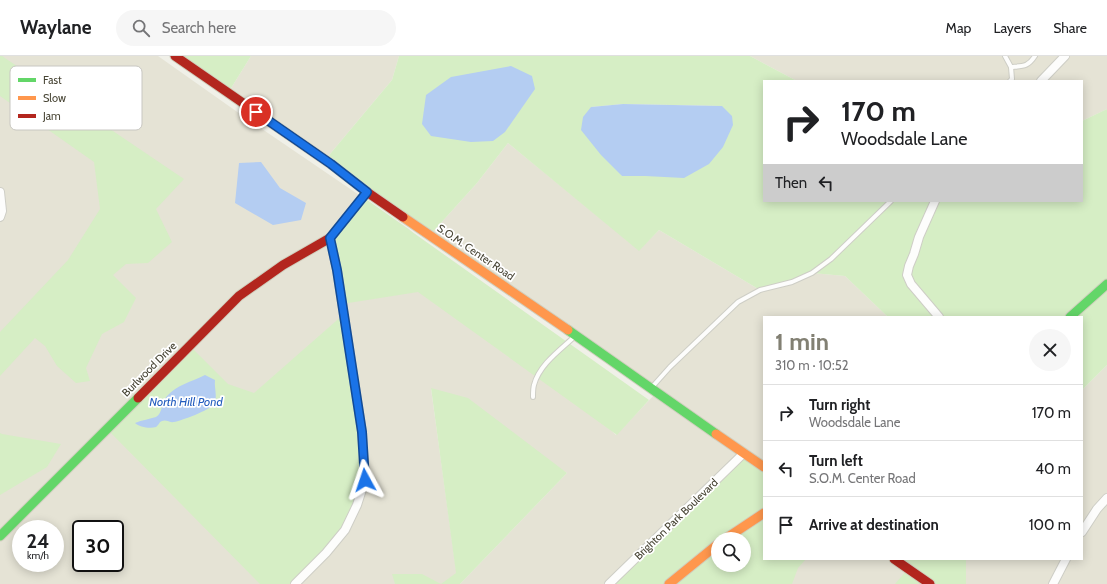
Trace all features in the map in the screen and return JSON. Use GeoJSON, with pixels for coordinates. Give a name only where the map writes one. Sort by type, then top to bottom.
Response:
{"type":"FeatureCollection","features":[{"type":"Feature","properties":{"kind":"main road","name":"S.O.M. Center Road"},"geometry":{"type":"LineString","coordinates":[[175,56],[325,160],[367,192],[763,466]]}},
{"type":"Feature","properties":{"kind":"main road","name":"Burlwood Drive"},"geometry":{"type":"LineString","coordinates":[[0,536],[240,296],[284,263],[330,238]]}},
{"type":"Feature","properties":{"kind":"main road"},"geometry":{"type":"LineString","coordinates":[[1071,316],[1107,284]]}},
{"type":"Feature","properties":{"kind":"main road"},"geometry":{"type":"LineString","coordinates":[[736,532],[763,514]]}},
{"type":"Feature","properties":{"kind":"main road"},"geometry":{"type":"LineString","coordinates":[[669,584],[711,550]]}},
{"type":"Feature","properties":{"kind":"main road"},"geometry":{"type":"LineString","coordinates":[[895,560],[930,584]]}},
{"type":"Feature","properties":{"kind":"street"},"geometry":{"type":"LineString","coordinates":[[1042,80],[1065,56]]}},
{"type":"Feature","properties":{"kind":"street"},"geometry":{"type":"LineString","coordinates":[[0,192],[2,211],[0,217]]}},
{"type":"Feature","properties":{"kind":"street"},"geometry":{"type":"LineString","coordinates":[[295,584],[326,553],[345,530],[357,505],[365,480],[362,432],[338,277],[330,238],[367,192]]}},
{"type":"Feature","properties":{"kind":"street"},"geometry":{"type":"LineString","coordinates":[[935,202],[919,237],[909,266],[908,275],[911,284],[938,316]]}},
{"type":"Feature","properties":{"kind":"street","name":"Brighton Park Boulevard"},"geometry":{"type":"LineString","coordinates":[[609,584],[744,453]]}},
{"type":"Feature","properties":{"kind":"street"},"geometry":{"type":"LineString","coordinates":[[1083,530],[1097,509],[1107,498]]}},
{"type":"Feature","properties":{"kind":"street"},"geometry":{"type":"LineString","coordinates":[[1053,584],[1065,560]]}},
{"type":"Feature","properties":{"kind":"lane"},"geometry":{"type":"LineString","coordinates":[[1005,56],[1011,67],[1011,80]]}},
{"type":"Feature","properties":{"kind":"lane"},"geometry":{"type":"LineString","coordinates":[[1011,67],[1024,66],[1032,62],[1035,56]]}},
{"type":"Feature","properties":{"kind":"lane"},"geometry":{"type":"LineString","coordinates":[[651,388],[670,367],[738,302],[760,290],[792,282],[812,273],[831,259],[890,202]]}},
{"type":"Feature","properties":{"kind":"lane"},"geometry":{"type":"LineString","coordinates":[[532,397],[534,385],[546,364],[575,335]]}},
{"type":"Feature","properties":{"kind":"shaded area"},"geometry":{"type":"Polygon","coordinates":[[[0,56],[158,56],[409,229],[616,435],[656,393],[430,235],[477,183],[508,143],[639,250],[659,230],[760,290],[812,273],[845,276],[887,316],[763,316],[763,468],[609,584],[460,584],[567,473],[431,389],[458,584],[0,584],[0,56]]]}},
{"type":"Feature","properties":{"kind":"shaded area"},"geometry":{"type":"Polygon","coordinates":[[[251,56],[399,56],[392,80],[325,160],[228,93],[251,56]]]}},
{"type":"Feature","properties":{"kind":"shaded area"},"geometry":{"type":"Polygon","coordinates":[[[750,56],[1107,56],[1107,109],[1083,121],[1083,80],[795,80],[750,56]]]}},
{"type":"Feature","properties":{"kind":"shaded area"},"geometry":{"type":"Polygon","coordinates":[[[1107,365],[1107,584],[966,584],[966,560],[1083,560],[1083,389],[1107,365]]]}},
{"type":"Feature","properties":{"kind":"shaded area"},"geometry":{"type":"Polygon","coordinates":[[[772,560],[895,560],[930,584],[749,584],[772,560]]]}},
{"type":"Feature","properties":{"kind":"green space"},"geometry":{"type":"Polygon","coordinates":[[[0,56],[2,56],[17,66],[10,66],[10,103],[0,96],[0,56]]]}},
{"type":"Feature","properties":{"kind":"green space"},"geometry":{"type":"Polygon","coordinates":[[[175,56],[251,56],[228,93],[175,56]]]}},
{"type":"Feature","properties":{"kind":"green space"},"geometry":{"type":"Polygon","coordinates":[[[399,56],[750,56],[795,80],[763,80],[763,202],[1083,202],[1083,121],[1107,109],[1107,365],[1083,389],[1083,316],[887,316],[845,276],[812,273],[792,282],[760,290],[659,230],[639,251],[508,143],[477,183],[430,235],[325,160],[392,80],[399,56]],[[623,104],[591,107],[622,176],[645,176],[722,106],[623,104]]]}},
{"type":"Feature","properties":{"kind":"green space"},"geometry":{"type":"Polygon","coordinates":[[[48,130],[111,130],[184,179],[156,209],[172,242],[148,263],[126,264],[113,275],[136,298],[124,322],[102,334],[86,368],[90,381],[76,383],[57,366],[45,346],[35,338],[0,376],[0,332],[68,260],[100,209],[94,162],[48,130]]]}},
{"type":"Feature","properties":{"kind":"green space"},"geometry":{"type":"Polygon","coordinates":[[[363,197],[649,400],[617,435],[418,292],[342,304],[330,238],[363,197]]]}},
{"type":"Feature","properties":{"kind":"green space"},"geometry":{"type":"Polygon","coordinates":[[[344,314],[365,480],[345,530],[295,584],[260,584],[107,429],[190,346],[228,384],[254,393],[344,314]]]}},
{"type":"Feature","properties":{"kind":"green space"},"geometry":{"type":"Polygon","coordinates":[[[431,388],[468,398],[567,473],[460,584],[441,584],[456,573],[431,388]]]}},
{"type":"Feature","properties":{"kind":"green space"},"geometry":{"type":"Polygon","coordinates":[[[0,433],[61,444],[47,467],[0,495],[0,433]]]}},
{"type":"Feature","properties":{"kind":"green space"},"geometry":{"type":"Polygon","coordinates":[[[744,453],[763,467],[763,560],[805,560],[798,568],[792,584],[609,584],[744,453]]]}},
{"type":"Feature","properties":{"kind":"green space"},"geometry":{"type":"Polygon","coordinates":[[[895,560],[966,560],[966,584],[895,584],[908,569],[895,560]]]}},
{"type":"Feature","properties":{"kind":"green space"},"geometry":{"type":"Polygon","coordinates":[[[392,574],[422,574],[441,584],[395,584],[392,574]]]}},
{"type":"Feature","properties":{"kind":"water"},"geometry":{"type":"Polygon","coordinates":[[[511,66],[532,76],[535,89],[505,132],[493,141],[471,142],[431,136],[422,124],[426,95],[451,77],[511,66]]]}},
{"type":"Feature","properties":{"kind":"water"},"geometry":{"type":"Polygon","coordinates":[[[623,104],[722,106],[732,116],[733,125],[723,147],[709,164],[684,178],[622,176],[601,155],[581,130],[583,117],[591,107],[623,104]]]}},
{"type":"Feature","properties":{"kind":"water"},"geometry":{"type":"Polygon","coordinates":[[[261,162],[280,188],[306,203],[301,220],[273,225],[235,203],[239,163],[261,162]]]}},
{"type":"Feature","properties":{"kind":"water","name":"North Hill Pond"},"geometry":{"type":"Polygon","coordinates":[[[205,375],[215,380],[216,399],[214,404],[207,409],[178,421],[162,421],[154,428],[142,427],[135,423],[156,417],[160,413],[165,398],[171,392],[180,386],[205,375]]]}},
{"type":"Feature","properties":{"kind":"traffic: fast"},"geometry":{"type":"LineString","coordinates":[[1071,316],[1107,284]]}},
{"type":"Feature","properties":{"kind":"traffic: fast"},"geometry":{"type":"LineString","coordinates":[[568,330],[716,434]]}},
{"type":"Feature","properties":{"kind":"traffic: fast"},"geometry":{"type":"LineString","coordinates":[[0,536],[138,398]]}},
{"type":"Feature","properties":{"kind":"traffic: slow"},"geometry":{"type":"LineString","coordinates":[[403,217],[568,330]]}},
{"type":"Feature","properties":{"kind":"traffic: slow"},"geometry":{"type":"LineString","coordinates":[[716,434],[763,466]]}},
{"type":"Feature","properties":{"kind":"traffic: slow"},"geometry":{"type":"LineString","coordinates":[[736,532],[763,514]]}},
{"type":"Feature","properties":{"kind":"traffic: slow"},"geometry":{"type":"LineString","coordinates":[[669,584],[711,550]]}},
{"type":"Feature","properties":{"kind":"traffic: jam"},"geometry":{"type":"LineString","coordinates":[[175,56],[331,164],[367,192],[403,217]]}},
{"type":"Feature","properties":{"kind":"traffic: jam"},"geometry":{"type":"LineString","coordinates":[[138,398],[239,296],[283,265],[330,238]]}},
{"type":"Feature","properties":{"kind":"traffic: jam"},"geometry":{"type":"LineString","coordinates":[[895,560],[930,584]]}},
{"type":"Feature","properties":{"kind":"route"},"geometry":{"type":"LineString","coordinates":[[256,112],[331,164],[367,192],[330,238],[337,270],[362,432],[365,480]]}}]}
